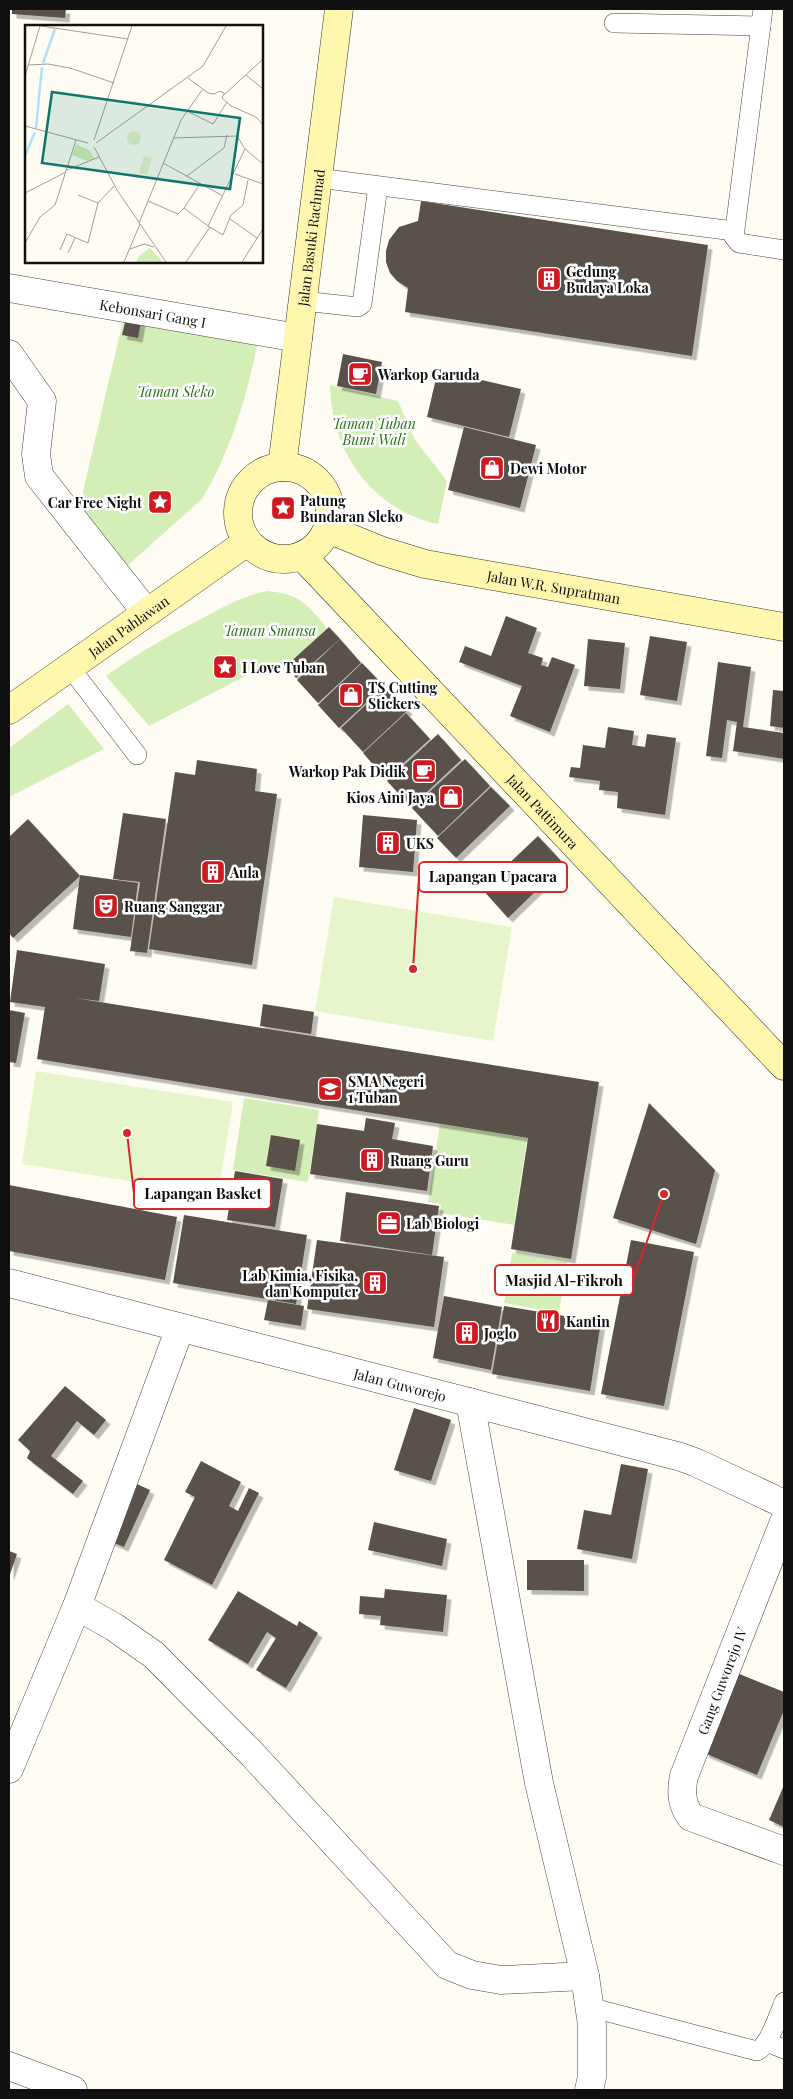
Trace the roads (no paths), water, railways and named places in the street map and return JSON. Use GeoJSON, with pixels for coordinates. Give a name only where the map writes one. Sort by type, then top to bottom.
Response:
{"type":"FeatureCollection","features":[{"type":"Feature","properties":{"kind":"street","name":"Jalan Basuki Rachmad"},"geometry":{"type":"LineString","coordinates":[[282,467],[340,9]]}},
{"type":"Feature","properties":{"kind":"street","name":"Kebonsari Gang I"},"geometry":{"type":"LineString","coordinates":[[9,288],[298,338]]}},
{"type":"Feature","properties":{"kind":"street"},"geometry":{"type":"LineString","coordinates":[[9,354],[42,401],[43,407],[36,454],[39,476],[146,612]]}},
{"type":"Feature","properties":{"kind":"street"},"geometry":{"type":"LineString","coordinates":[[282,467],[297,468],[311,475],[322,485],[328,499],[330,514],[328,529],[322,540],[313,550],[302,556],[287,560],[272,558],[258,552],[247,542],[241,529],[238,515],[240,500],[246,487],[256,476],[268,469],[282,467]]}},
{"type":"Feature","properties":{"kind":"street","name":"Jalan W.R. Supratman"},"geometry":{"type":"LineString","coordinates":[[328,529],[382,551],[426,564],[784,627]]}},
{"type":"Feature","properties":{"kind":"street","name":"Jalan Pahlawan"},"geometry":{"type":"LineString","coordinates":[[9,710],[247,542]]}},
{"type":"Feature","properties":{"kind":"street","name":"Jalan Pattimura"},"geometry":{"type":"LineString","coordinates":[[302,556],[784,1066]]}},
{"type":"Feature","properties":{"kind":"street","name":"Jalan Guworejo"},"geometry":{"type":"LineString","coordinates":[[9,1283],[681,1457],[784,1504]]}},
{"type":"Feature","properties":{"kind":"street"},"geometry":{"type":"LineString","coordinates":[[10,1762],[77,1606],[180,1328]]}},
{"type":"Feature","properties":{"kind":"street"},"geometry":{"type":"LineString","coordinates":[[470,1402],[539,1782],[585,1976],[592,2034],[592,2077],[589,2090]]}},
{"type":"Feature","properties":{"kind":"street","name":"Gang Guworejo IV"},"geometry":{"type":"LineString","coordinates":[[784,1522],[684,1776],[682,1792],[688,1813],[692,1818],[784,1851]]}},
{"type":"Feature","properties":{"kind":"street"},"geometry":{"type":"LineString","coordinates":[[77,1606],[114,1627],[154,1655],[253,1755],[447,1965],[472,1975],[501,1980],[585,1976]]}},
{"type":"Feature","properties":{"kind":"street"},"geometry":{"type":"LineString","coordinates":[[9,2066],[73,2090]]}},
{"type":"Feature","properties":{"kind":"lane"},"geometry":{"type":"LineString","coordinates":[[614,23],[762,17],[734,231],[735,239],[739,243],[784,250]]}},
{"type":"Feature","properties":{"kind":"lane"},"geometry":{"type":"LineString","coordinates":[[318,178],[734,231]]}},
{"type":"Feature","properties":{"kind":"lane"},"geometry":{"type":"LineString","coordinates":[[303,301],[350,307],[358,307],[362,304],[378,186]]}},
{"type":"Feature","properties":{"kind":"lane"},"geometry":{"type":"LineString","coordinates":[[69,666],[137,755]]}},
{"type":"Feature","properties":{"kind":"lane"},"geometry":{"type":"LineString","coordinates":[[590,2007],[752,2050],[760,2050],[766,2042],[784,2002]]}},
{"type":"Feature","properties":{"kind":"lane"},"geometry":{"type":"LineString","coordinates":[[766,2042],[784,2050]]}},
{"type":"Feature","properties":{"kind":"place","name":"Gedung Budaya Loka"},"geometry":{"type":"Point","coordinates":[549,279]}},
{"type":"Feature","properties":{"kind":"place","name":"Warkop Garuda"},"geometry":{"type":"Point","coordinates":[360,374]}},
{"type":"Feature","properties":{"kind":"place","name":"Dewi Motor"},"geometry":{"type":"Point","coordinates":[492,468]}},
{"type":"Feature","properties":{"kind":"place","name":"Car Free Night"},"geometry":{"type":"Point","coordinates":[160,502]}},
{"type":"Feature","properties":{"kind":"place","name":"Patung Bundaran Sleko"},"geometry":{"type":"Point","coordinates":[283,508]}},
{"type":"Feature","properties":{"kind":"place","name":"I Love Tuban"},"geometry":{"type":"Point","coordinates":[225,667]}},
{"type":"Feature","properties":{"kind":"place","name":"TS Cutting Stickers"},"geometry":{"type":"Point","coordinates":[351,695]}},
{"type":"Feature","properties":{"kind":"place","name":"Warkop Pak Didik"},"geometry":{"type":"Point","coordinates":[424,771]}},
{"type":"Feature","properties":{"kind":"place","name":"Kios Aini Jaya"},"geometry":{"type":"Point","coordinates":[451,797]}},
{"type":"Feature","properties":{"kind":"place","name":"UKS"},"geometry":{"type":"Point","coordinates":[388,843]}},
{"type":"Feature","properties":{"kind":"place","name":"Aula"},"geometry":{"type":"Point","coordinates":[213,872]}},
{"type":"Feature","properties":{"kind":"place","name":"Ruang Sanggar"},"geometry":{"type":"Point","coordinates":[106,906]}},
{"type":"Feature","properties":{"kind":"place","name":"Lapangan Upacara"},"geometry":{"type":"Point","coordinates":[413,969]}},
{"type":"Feature","properties":{"kind":"place","name":"SMA Negeri 1 Tuban"},"geometry":{"type":"Point","coordinates":[330,1089]}},
{"type":"Feature","properties":{"kind":"place","name":"Lapangan Basket"},"geometry":{"type":"Point","coordinates":[127,1133]}},
{"type":"Feature","properties":{"kind":"place","name":"Ruang Guru"},"geometry":{"type":"Point","coordinates":[372,1160]}},
{"type":"Feature","properties":{"kind":"place","name":"Masjid Al-Fikroh"},"geometry":{"type":"Point","coordinates":[664,1194]}},
{"type":"Feature","properties":{"kind":"place","name":"Lab Biologi"},"geometry":{"type":"Point","coordinates":[389,1223]}},
{"type":"Feature","properties":{"kind":"place","name":"Lab Kimia, Fisika, dan Komputer"},"geometry":{"type":"Point","coordinates":[375,1283]}},
{"type":"Feature","properties":{"kind":"place","name":"Kantin"},"geometry":{"type":"Point","coordinates":[548,1321]}},
{"type":"Feature","properties":{"kind":"place","name":"Joglo"},"geometry":{"type":"Point","coordinates":[467,1333]}},
{"type":"Feature","properties":{"kind":"park label","name":"Taman Sleko"},"geometry":{"type":"Point","coordinates":[176,391]}},
{"type":"Feature","properties":{"kind":"park label","name":"Taman Tuban Bumi Wali"},"geometry":{"type":"Point","coordinates":[374,432]}},
{"type":"Feature","properties":{"kind":"park label","name":"Taman Smansa"},"geometry":{"type":"Point","coordinates":[270,630]}}]}
